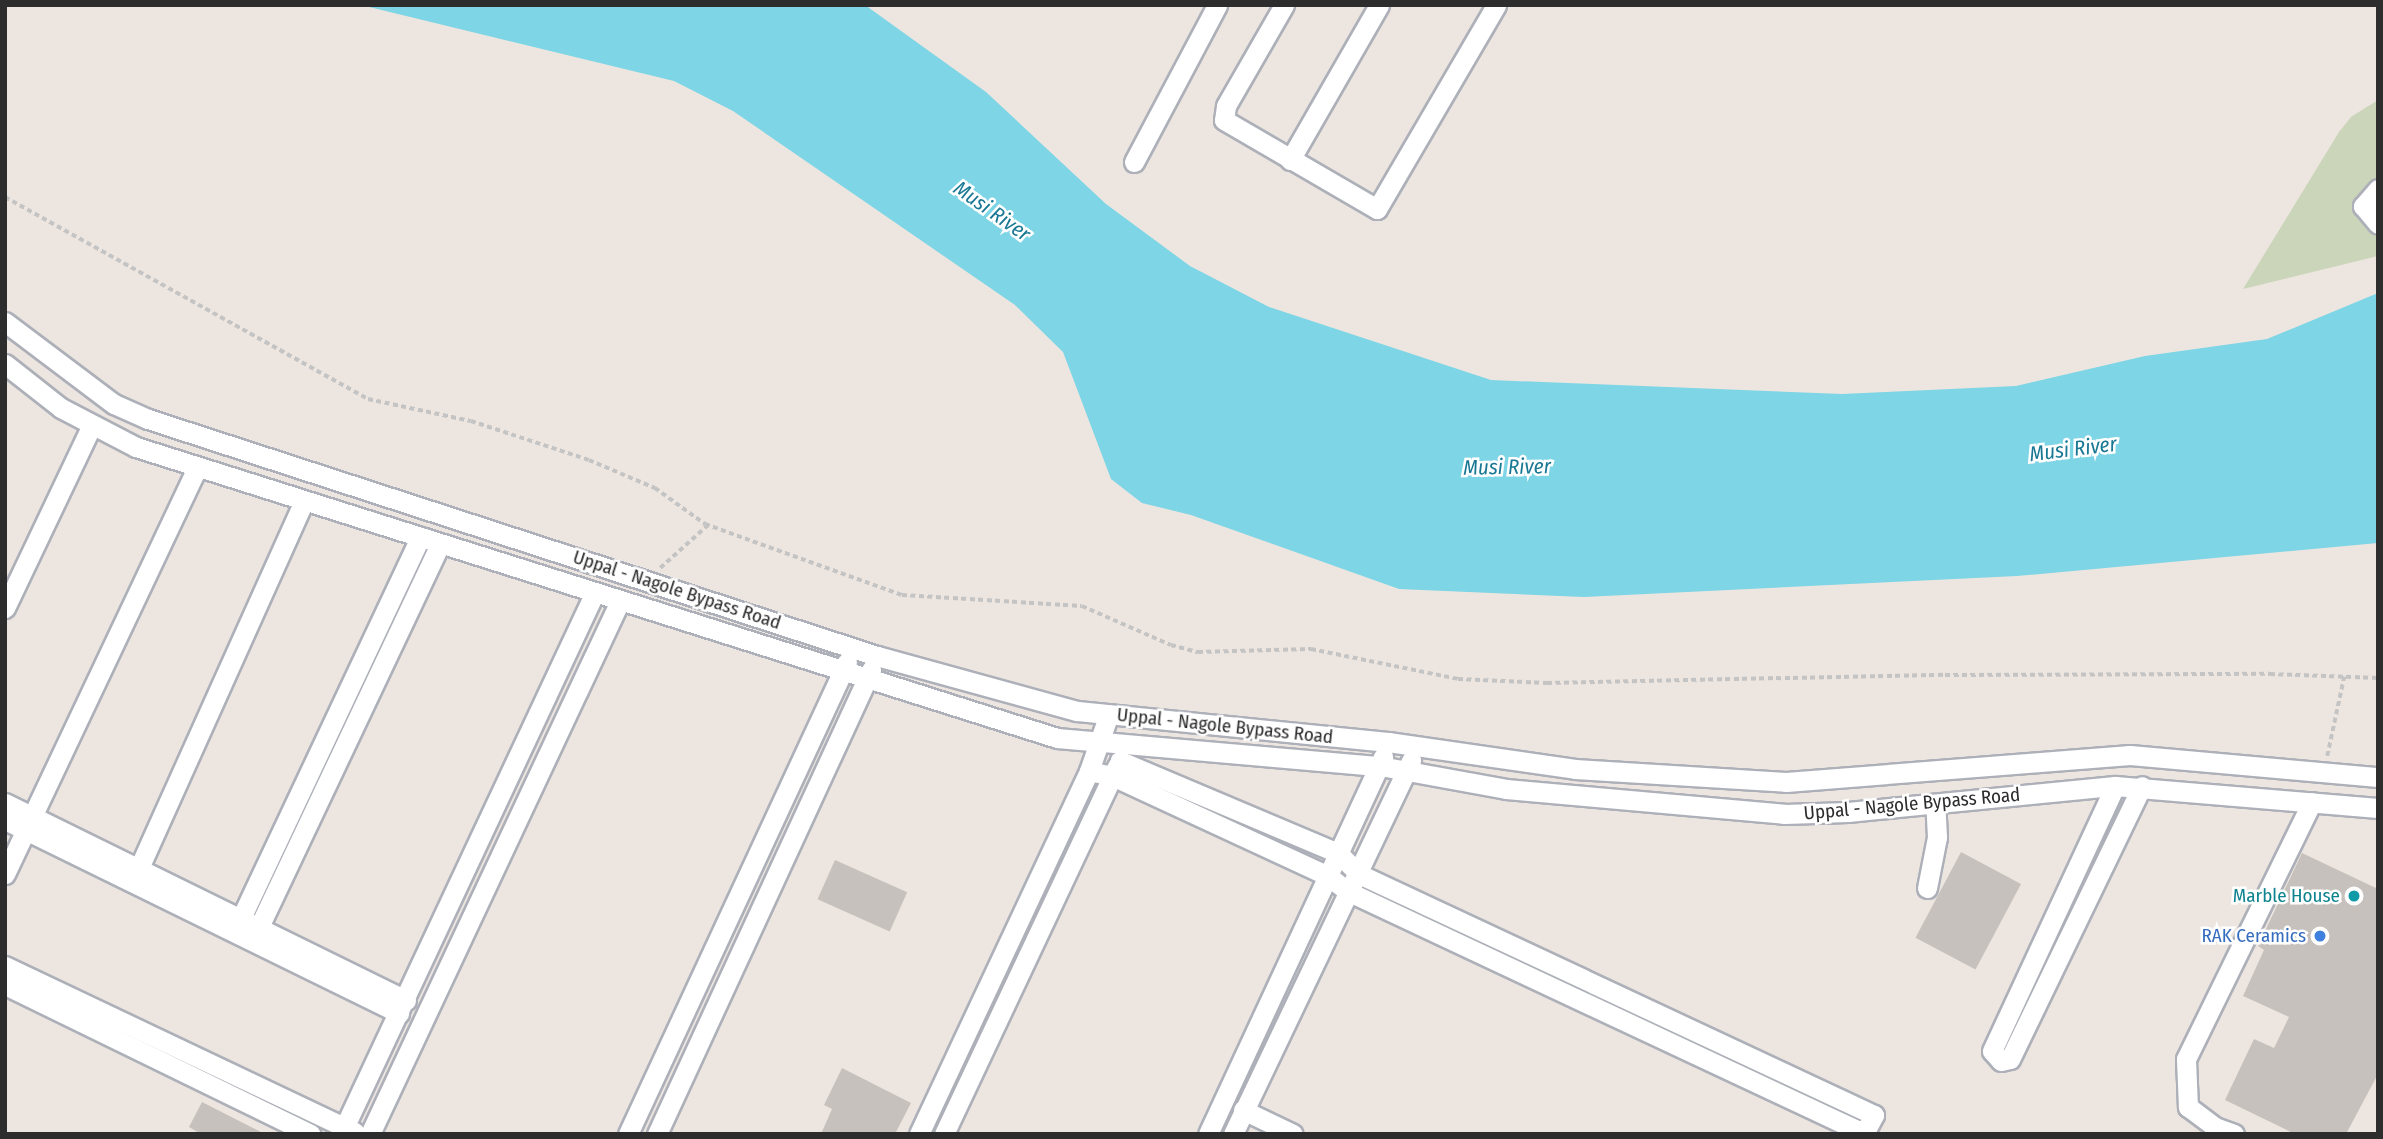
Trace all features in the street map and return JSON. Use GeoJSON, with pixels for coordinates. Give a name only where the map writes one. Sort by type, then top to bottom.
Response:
{"type":"FeatureCollection","features":[{"type":"Feature","properties":{"kind":"street"},"geometry":{"type":"LineString","coordinates":[[1134,162],[1217,5]]}},
{"type":"Feature","properties":{"kind":"street"},"geometry":{"type":"LineString","coordinates":[[1284,5],[1226,106],[1224,120],[1377,209],[1496,5]]}},
{"type":"Feature","properties":{"kind":"street"},"geometry":{"type":"LineString","coordinates":[[1290,160],[1379,5]]}},
{"type":"Feature","properties":{"kind":"street"},"geometry":{"type":"LineString","coordinates":[[2378,189],[2363,206],[2378,224]]}},
{"type":"Feature","properties":{"kind":"street","name":"Uppal - Nagole Bypass Road"},"geometry":{"type":"LineString","coordinates":[[5,321],[114,404],[148,419],[877,656],[1025,699],[1109,714],[1388,742],[1575,769],[1786,782],[2130,755],[2378,777]]}},
{"type":"Feature","properties":{"kind":"street","name":"Uppal - Nagole Bypass Road"},"geometry":{"type":"LineString","coordinates":[[5,364],[91,427],[197,468],[867,680],[1057,737],[1096,743],[1119,761],[1380,766],[1506,789],[1784,814],[1936,804],[2115,786],[2142,786],[2378,808]]}},
{"type":"Feature","properties":{"kind":"street"},"geometry":{"type":"LineString","coordinates":[[5,608],[91,427]]}},
{"type":"Feature","properties":{"kind":"street"},"geometry":{"type":"LineString","coordinates":[[5,874],[197,468]]}},
{"type":"Feature","properties":{"kind":"street"},"geometry":{"type":"LineString","coordinates":[[139,868],[304,500]]}},
{"type":"Feature","properties":{"kind":"street"},"geometry":{"type":"LineString","coordinates":[[242,916],[420,537]]}},
{"type":"Feature","properties":{"kind":"street"},"geometry":{"type":"LineString","coordinates":[[260,925],[440,544]]}},
{"type":"Feature","properties":{"kind":"street"},"geometry":{"type":"LineString","coordinates":[[5,966],[351,1131],[403,1007],[594,594]]}},
{"type":"Feature","properties":{"kind":"street"},"geometry":{"type":"LineString","coordinates":[[370,1134],[619,603]]}},
{"type":"Feature","properties":{"kind":"street"},"geometry":{"type":"LineString","coordinates":[[628,1134],[853,646]]}},
{"type":"Feature","properties":{"kind":"street"},"geometry":{"type":"LineString","coordinates":[[657,1134],[877,656]]}},
{"type":"Feature","properties":{"kind":"street"},"geometry":{"type":"LineString","coordinates":[[919,1134],[1089,771],[1096,743],[1109,714]]}},
{"type":"Feature","properties":{"kind":"street"},"geometry":{"type":"LineString","coordinates":[[1208,1134],[1380,766],[1388,742]]}},
{"type":"Feature","properties":{"kind":"street"},"geometry":{"type":"LineString","coordinates":[[1233,1134],[1418,747]]}},
{"type":"Feature","properties":{"kind":"street"},"geometry":{"type":"LineString","coordinates":[[1089,771],[1119,761],[1338,853],[1359,874],[1874,1115],[1866,1130],[1857,1130],[1347,891],[1328,876],[1119,761]]}},
{"type":"Feature","properties":{"kind":"street"},"geometry":{"type":"LineString","coordinates":[[944,1134],[1119,761]]}},
{"type":"Feature","properties":{"kind":"street"},"geometry":{"type":"LineString","coordinates":[[2115,786],[1992,1051],[2001,1061],[2010,1059],[2142,786]]}},
{"type":"Feature","properties":{"kind":"street"},"geometry":{"type":"LineString","coordinates":[[1080,790],[1086,832]]}},
{"type":"Feature","properties":{"kind":"street"},"geometry":{"type":"LineString","coordinates":[[2234,1134],[2215,1127],[2188,1107],[2186,1059],[2312,802]]}},
{"type":"Feature","properties":{"kind":"street"},"geometry":{"type":"LineString","coordinates":[[5,803],[30,823],[403,1007]]}},
{"type":"Feature","properties":{"kind":"street"},"geometry":{"type":"LineString","coordinates":[[1927,888],[1937,837],[1936,804]]}},
{"type":"Feature","properties":{"kind":"street"},"geometry":{"type":"LineString","coordinates":[[5,820],[30,823],[139,868],[242,916],[403,1007]]}},
{"type":"Feature","properties":{"kind":"street"},"geometry":{"type":"LineString","coordinates":[[5,985],[311,1134]]}},
{"type":"Feature","properties":{"kind":"street"},"geometry":{"type":"LineString","coordinates":[[1244,1110],[1293,1134]]}},
{"type":"Feature","properties":{"kind":"path"},"geometry":{"type":"LineString","coordinates":[[5,197],[368,399],[471,421],[589,460],[655,488],[708,525],[902,595],[1082,606],[1171,645],[1198,652],[1311,649],[1458,679],[1547,683],[1945,675],[2378,678]]}},
{"type":"Feature","properties":{"kind":"path"},"geometry":{"type":"LineString","coordinates":[[652,581],[668,556],[708,525]]}},
{"type":"Feature","properties":{"kind":"path"},"geometry":{"type":"LineString","coordinates":[[2323,771],[2344,677]]}},
{"type":"Feature","properties":{"kind":"green space"},"geometry":{"type":"Polygon","coordinates":[[[2378,100],[2378,256],[2243,289],[2339,132],[2351,117],[2378,100]]]}},
{"type":"Feature","properties":{"kind":"water","name":"Musi River"},"geometry":{"type":"Polygon","coordinates":[[[361,5],[865,5],[986,92],[1106,204],[1190,266],[1269,307],[1491,380],[1842,394],[2016,386],[2145,356],[2267,339],[2378,293],[2378,543],[2017,576],[1584,597],[1399,589],[1191,515],[1142,503],[1111,479],[1063,352],[1015,305],[733,111],[674,81],[361,5]]]}},
{"type":"Feature","properties":{"kind":"building"},"geometry":{"type":"Polygon","coordinates":[[[1961,852],[2021,884],[1976,970],[1915,938],[1961,852]]]}},
{"type":"Feature","properties":{"kind":"building"},"geometry":{"type":"Polygon","coordinates":[[[2302,853],[2378,889],[2378,1074],[2346,1134],[2295,1134],[2225,1100],[2254,1039],[2274,1048],[2289,1017],[2243,996],[2264,950],[2258,946],[2302,853]]]}},
{"type":"Feature","properties":{"kind":"building"},"geometry":{"type":"Polygon","coordinates":[[[835,860],[907,892],[890,931],[818,899],[835,860]]]}},
{"type":"Feature","properties":{"kind":"building"},"geometry":{"type":"Polygon","coordinates":[[[842,1068],[911,1103],[895,1134],[821,1134],[832,1109],[824,1105],[842,1068]]]}},
{"type":"Feature","properties":{"kind":"building"},"geometry":{"type":"Polygon","coordinates":[[[202,1102],[265,1134],[201,1134],[189,1127],[202,1102]]]}},
{"type":"Feature","properties":{"kind":"place","name":"Marble House"},"geometry":{"type":"Point","coordinates":[2354,896]}},
{"type":"Feature","properties":{"kind":"place","name":"RAK Ceramics"},"geometry":{"type":"Point","coordinates":[2320,936]}}]}
